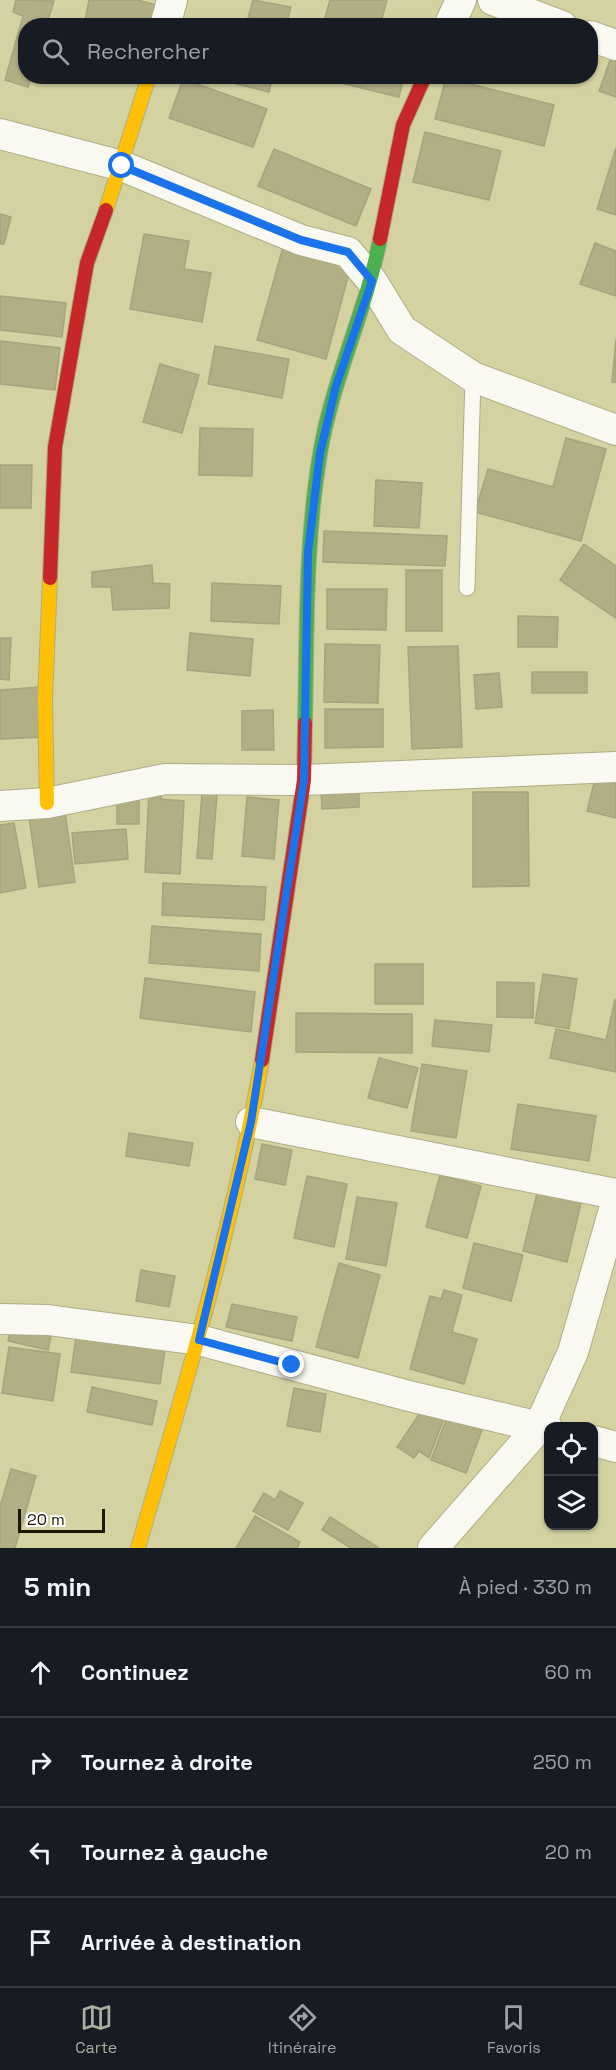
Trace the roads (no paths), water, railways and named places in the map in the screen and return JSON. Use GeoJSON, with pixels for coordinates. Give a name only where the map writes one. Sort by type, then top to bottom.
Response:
{"type":"FeatureCollection","features":[{"type":"Feature","properties":{"kind":"street"},"geometry":{"type":"LineString","coordinates":[[167,18],[172,0]]}},
{"type":"Feature","properties":{"kind":"street"},"geometry":{"type":"LineString","coordinates":[[453,18],[461,0]]}},
{"type":"Feature","properties":{"kind":"street"},"geometry":{"type":"LineString","coordinates":[[493,0],[541,18]]}},
{"type":"Feature","properties":{"kind":"street"},"geometry":{"type":"LineString","coordinates":[[598,39],[616,45]]}},
{"type":"Feature","properties":{"kind":"street"},"geometry":{"type":"LineString","coordinates":[[47,803],[45,700],[55,447],[87,263],[122,166],[147,84]]}},
{"type":"Feature","properties":{"kind":"street"},"geometry":{"type":"LineString","coordinates":[[138,1548],[199,1340],[251,1122],[304,780],[308,552],[320,453],[336,386],[372,281],[403,126],[421,84]]}},
{"type":"Feature","properties":{"kind":"street"},"geometry":{"type":"LineString","coordinates":[[0,135],[122,166],[301,240],[348,252],[372,281],[402,330],[473,377],[616,430]]}},
{"type":"Feature","properties":{"kind":"street"},"geometry":{"type":"LineString","coordinates":[[0,806],[47,803],[165,779],[304,780],[616,767]]}},
{"type":"Feature","properties":{"kind":"street"},"geometry":{"type":"LineString","coordinates":[[251,1122],[616,1194]]}},
{"type":"Feature","properties":{"kind":"street"},"geometry":{"type":"LineString","coordinates":[[546,1422],[573,1352],[616,1203]]}},
{"type":"Feature","properties":{"kind":"street"},"geometry":{"type":"LineString","coordinates":[[0,1319],[48,1320],[199,1340],[409,1396],[544,1428],[433,1548]]}},
{"type":"Feature","properties":{"kind":"street"},"geometry":{"type":"LineString","coordinates":[[598,1442],[616,1447]]}},
{"type":"Feature","properties":{"kind":"lane"},"geometry":{"type":"LineString","coordinates":[[467,588],[473,377]]}}]}
